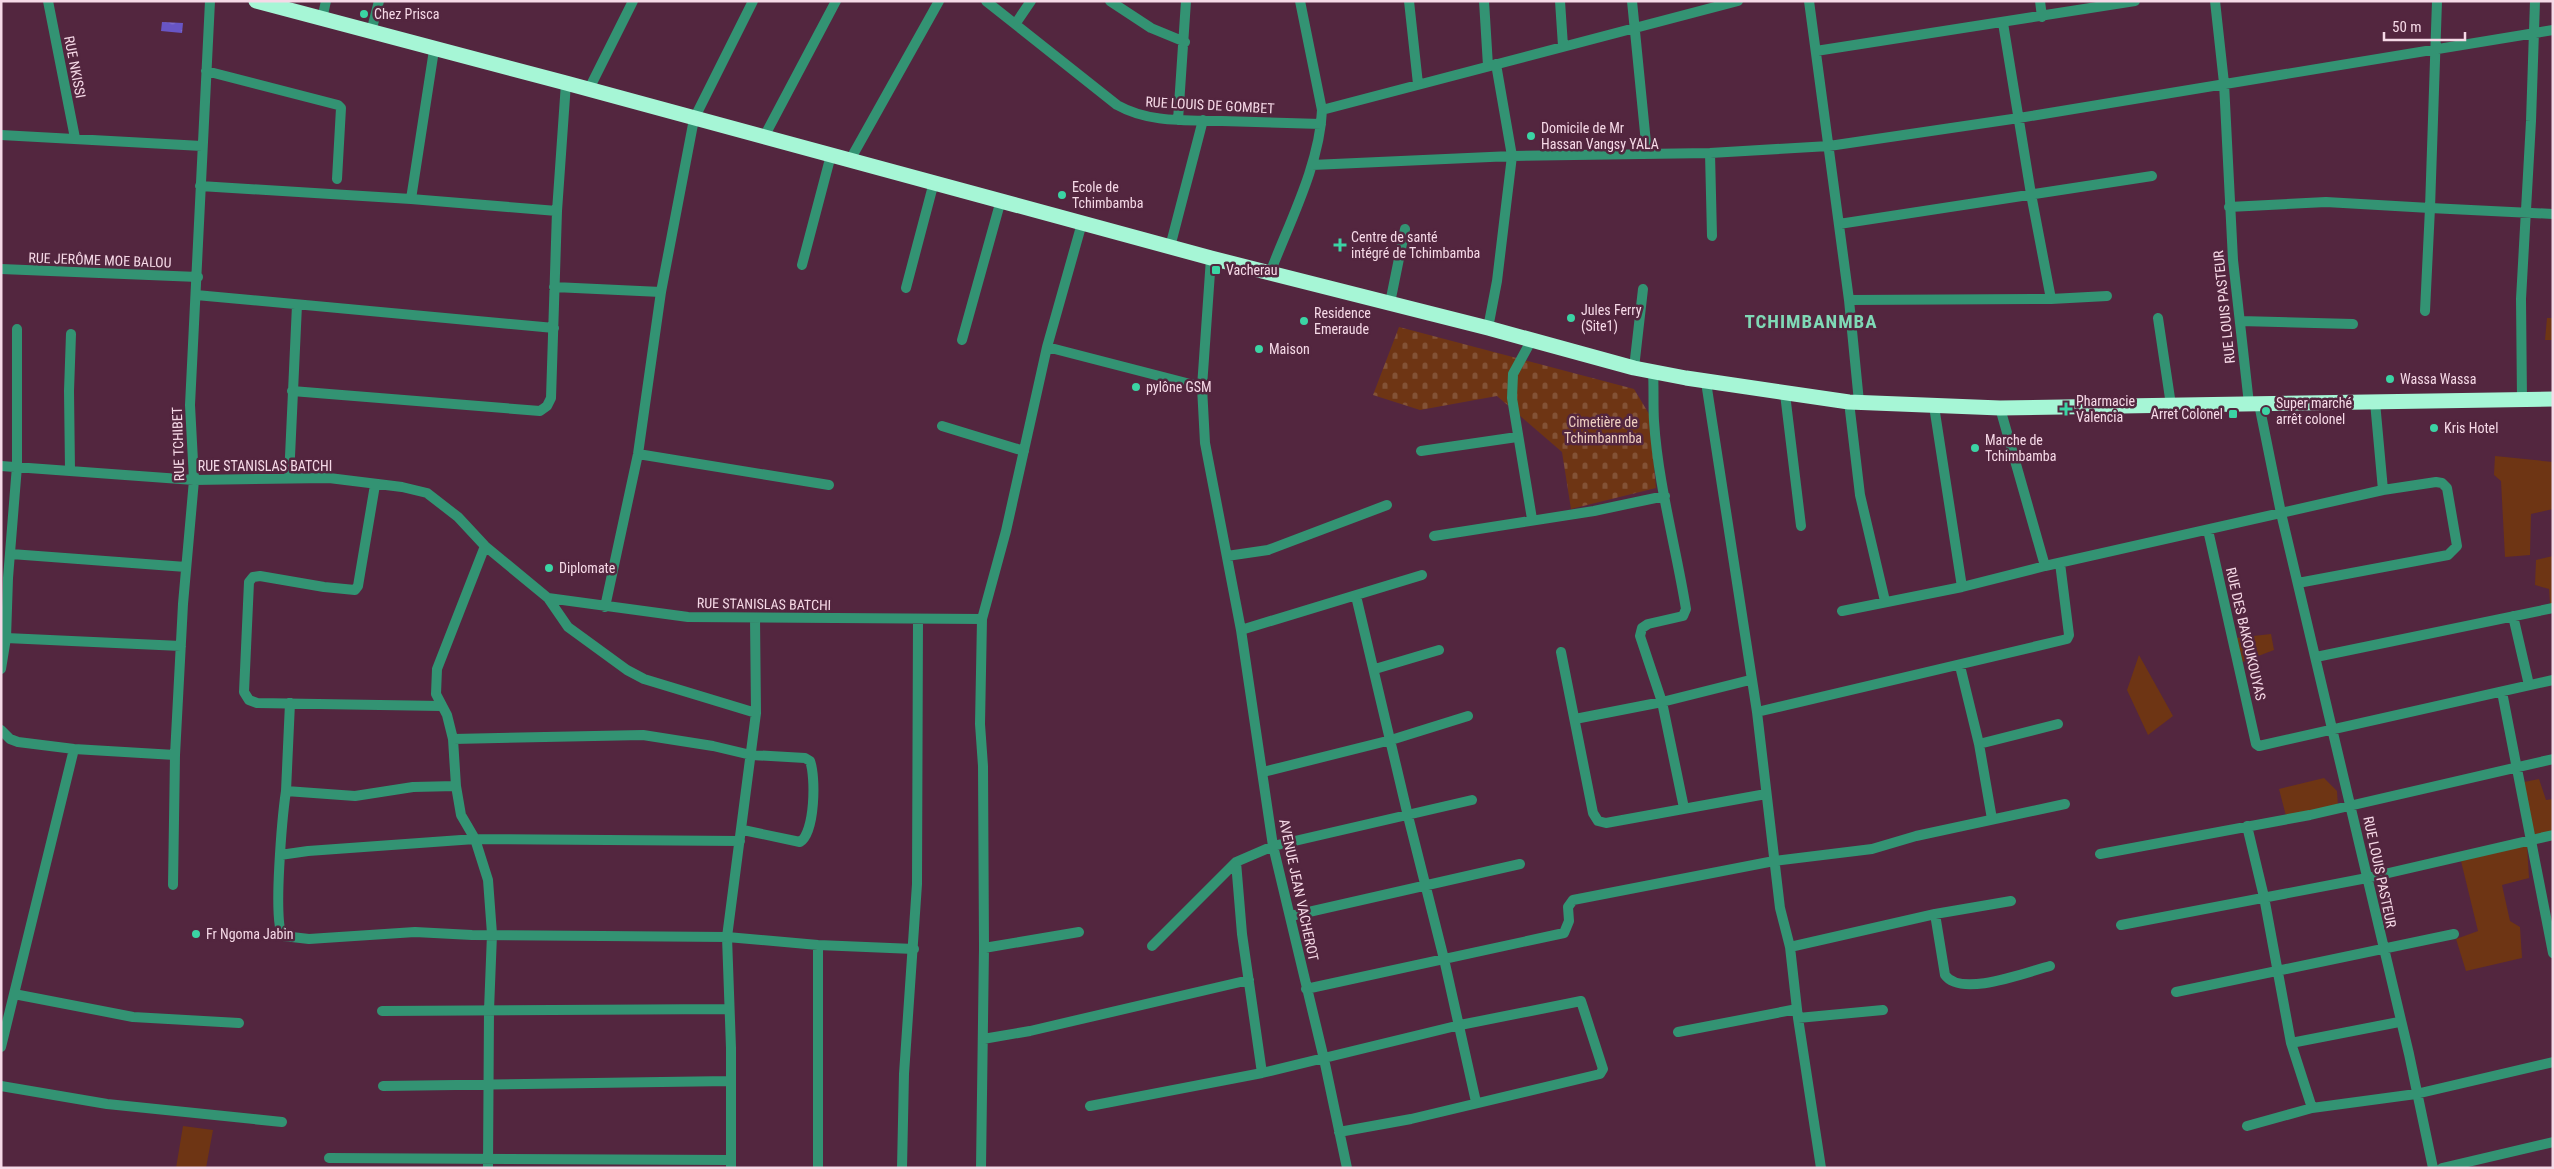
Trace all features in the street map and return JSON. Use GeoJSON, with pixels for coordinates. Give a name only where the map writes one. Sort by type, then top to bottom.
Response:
{"type":"FeatureCollection","features":[{"type":"Feature","properties":{"kind":"highway"},"geometry":{"type":"LineString","coordinates":[[256,1],[434,50],[566,82],[694,119],[1001,200],[1210,258],[1488,328],[1634,368],[1706,382],[1854,402],[2000,408],[2553,399]]}},
{"type":"Feature","properties":{"kind":"street","name":"RUE NKISSI"},"geometry":{"type":"LineString","coordinates":[[48,1],[75,138]]}},
{"type":"Feature","properties":{"kind":"street","name":"RUE TCHIBET"},"geometry":{"type":"LineString","coordinates":[[173,885],[175,755],[186,567],[194,480],[190,405],[198,277],[200,186],[210,1]]}},
{"type":"Feature","properties":{"kind":"street"},"geometry":{"type":"LineString","coordinates":[[322,19],[326,1]]}},
{"type":"Feature","properties":{"kind":"street"},"geometry":{"type":"LineString","coordinates":[[371,32],[379,1]]}},
{"type":"Feature","properties":{"kind":"street"},"geometry":{"type":"LineString","coordinates":[[589,89],[633,1]]}},
{"type":"Feature","properties":{"kind":"street"},"geometry":{"type":"LineString","coordinates":[[605,607],[638,454],[661,292],[694,119],[752,1]]}},
{"type":"Feature","properties":{"kind":"street"},"geometry":{"type":"LineString","coordinates":[[764,137],[836,1]]}},
{"type":"Feature","properties":{"kind":"street"},"geometry":{"type":"LineString","coordinates":[[850,160],[939,1]]}},
{"type":"Feature","properties":{"kind":"street","name":"RUE LOUIS DE GOMBET"},"geometry":{"type":"LineString","coordinates":[[986,1],[1117,105],[1143,116],[1178,120],[1321,124]]}},
{"type":"Feature","properties":{"kind":"street"},"geometry":{"type":"LineString","coordinates":[[1016,23],[1031,1]]}},
{"type":"Feature","properties":{"kind":"street"},"geometry":{"type":"LineString","coordinates":[[1110,1],[1151,28],[1185,42]]}},
{"type":"Feature","properties":{"kind":"street"},"geometry":{"type":"LineString","coordinates":[[1178,120],[1185,42],[1186,1]]}},
{"type":"Feature","properties":{"kind":"street"},"geometry":{"type":"LineString","coordinates":[[1270,273],[1312,165],[1321,124],[1322,110],[1300,1]]}},
{"type":"Feature","properties":{"kind":"street"},"geometry":{"type":"LineString","coordinates":[[1409,1],[1418,84]]}},
{"type":"Feature","properties":{"kind":"street"},"geometry":{"type":"LineString","coordinates":[[1484,1],[1492,65],[1512,156],[1497,281],[1488,328]]}},
{"type":"Feature","properties":{"kind":"street"},"geometry":{"type":"LineString","coordinates":[[1560,1],[1563,46]]}},
{"type":"Feature","properties":{"kind":"street"},"geometry":{"type":"LineString","coordinates":[[1632,1],[1647,153]]}},
{"type":"Feature","properties":{"kind":"street"},"geometry":{"type":"LineString","coordinates":[[1322,110],[1635,28],[1714,5],[1738,1]]}},
{"type":"Feature","properties":{"kind":"street"},"geometry":{"type":"LineString","coordinates":[[1810,1],[1849,300],[1860,495],[1885,601]]}},
{"type":"Feature","properties":{"kind":"street"},"geometry":{"type":"LineString","coordinates":[[2040,1],[2042,17]]}},
{"type":"Feature","properties":{"kind":"street"},"geometry":{"type":"LineString","coordinates":[[1816,51],[2042,17],[2134,1]]}},
{"type":"Feature","properties":{"kind":"street","name":"RUE LOUIS PASTEUR"},"geometry":{"type":"LineString","coordinates":[[2215,1],[2224,83],[2229,207],[2240,321],[2254,404],[2352,806],[2433,1168]]}},
{"type":"Feature","properties":{"kind":"street"},"geometry":{"type":"LineString","coordinates":[[2425,311],[2437,1]]}},
{"type":"Feature","properties":{"kind":"street"},"geometry":{"type":"LineString","coordinates":[[2522,400],[2521,313],[2535,1]]}},
{"type":"Feature","properties":{"kind":"street"},"geometry":{"type":"LineString","coordinates":[[2003,23],[2031,194],[2051,299]]}},
{"type":"Feature","properties":{"kind":"street"},"geometry":{"type":"LineString","coordinates":[[1312,165],[1512,156],[1710,153],[1829,146],[2018,118],[2553,30]]}},
{"type":"Feature","properties":{"kind":"street"},"geometry":{"type":"LineString","coordinates":[[411,199],[434,50]]}},
{"type":"Feature","properties":{"kind":"street"},"geometry":{"type":"LineString","coordinates":[[206,71],[338,105],[341,108],[337,179]]}},
{"type":"Feature","properties":{"kind":"street"},"geometry":{"type":"LineString","coordinates":[[292,391],[353,394],[540,411],[547,406],[551,398],[557,211],[566,82]]}},
{"type":"Feature","properties":{"kind":"street"},"geometry":{"type":"LineString","coordinates":[[1170,247],[1203,120]]}},
{"type":"Feature","properties":{"kind":"street"},"geometry":{"type":"LineString","coordinates":[[1,135],[202,146]]}},
{"type":"Feature","properties":{"kind":"street"},"geometry":{"type":"LineString","coordinates":[[1710,153],[1712,236]]}},
{"type":"Feature","properties":{"kind":"street"},"geometry":{"type":"LineString","coordinates":[[802,264],[831,155]]}},
{"type":"Feature","properties":{"kind":"street"},"geometry":{"type":"LineString","coordinates":[[1839,224],[2152,176]]}},
{"type":"Feature","properties":{"kind":"street"},"geometry":{"type":"LineString","coordinates":[[906,288],[934,182]]}},
{"type":"Feature","properties":{"kind":"street"},"geometry":{"type":"LineString","coordinates":[[200,186],[411,199],[557,211]]}},
{"type":"Feature","properties":{"kind":"street"},"geometry":{"type":"LineString","coordinates":[[962,340],[1001,200]]}},
{"type":"Feature","properties":{"kind":"street"},"geometry":{"type":"LineString","coordinates":[[2229,207],[2326,202],[2553,214]]}},
{"type":"Feature","properties":{"kind":"street"},"geometry":{"type":"LineString","coordinates":[[981,1168],[984,948],[983,766],[980,724],[982,618],[1024,451],[1047,347],[1082,223]]}},
{"type":"Feature","properties":{"kind":"street"},"geometry":{"type":"LineString","coordinates":[[1390,303],[1405,229]]}},
{"type":"Feature","properties":{"kind":"street"},"geometry":{"type":"LineString","coordinates":[[1047,347],[1202,387],[1210,258]]}},
{"type":"Feature","properties":{"kind":"street","name":"RUE JERÔME MOE BALOU"},"geometry":{"type":"LineString","coordinates":[[1,269],[198,277]]}},
{"type":"Feature","properties":{"kind":"street"},"geometry":{"type":"LineString","coordinates":[[554,287],[661,292]]}},
{"type":"Feature","properties":{"kind":"street"},"geometry":{"type":"LineString","coordinates":[[1634,368],[1643,289]]}},
{"type":"Feature","properties":{"kind":"street"},"geometry":{"type":"LineString","coordinates":[[196,295],[554,328]]}},
{"type":"Feature","properties":{"kind":"street"},"geometry":{"type":"LineString","coordinates":[[1849,300],[2051,299],[2107,296]]}},
{"type":"Feature","properties":{"kind":"street"},"geometry":{"type":"LineString","coordinates":[[289,478],[297,305]]}},
{"type":"Feature","properties":{"kind":"street"},"geometry":{"type":"LineString","coordinates":[[2158,318],[2171,405]]}},
{"type":"Feature","properties":{"kind":"street"},"geometry":{"type":"LineString","coordinates":[[2240,321],[2353,324]]}},
{"type":"Feature","properties":{"kind":"street"},"geometry":{"type":"LineString","coordinates":[[1,669],[6,638],[17,466],[17,329]]}},
{"type":"Feature","properties":{"kind":"street"},"geometry":{"type":"LineString","coordinates":[[70,470],[69,391],[71,334]]}},
{"type":"Feature","properties":{"kind":"street"},"geometry":{"type":"LineString","coordinates":[[1531,341],[1513,374],[1512,398],[1532,519]]}},
{"type":"Feature","properties":{"kind":"street"},"geometry":{"type":"LineString","coordinates":[[1653,371],[1654,422],[1665,496],[1686,609],[1683,616],[1648,624],[1642,628],[1640,636],[1662,702],[1684,808]]}},
{"type":"Feature","properties":{"kind":"street"},"geometry":{"type":"LineString","coordinates":[[1706,382],[1756,712],[1780,908],[1790,947],[1797,1014],[1821,1168]]}},
{"type":"Feature","properties":{"kind":"street","name":"AVENUE JEAN VACHEROT"},"geometry":{"type":"LineString","coordinates":[[1202,387],[1204,443],[1241,630],[1273,846],[1324,1059],[1347,1168]]}},
{"type":"Feature","properties":{"kind":"street"},"geometry":{"type":"LineString","coordinates":[[1785,394],[1801,526]]}},
{"type":"Feature","properties":{"kind":"street"},"geometry":{"type":"LineString","coordinates":[[2375,402],[2383,490]]}},
{"type":"Feature","properties":{"kind":"street"},"geometry":{"type":"LineString","coordinates":[[1934,406],[1962,587]]}},
{"type":"Feature","properties":{"kind":"street"},"geometry":{"type":"LineString","coordinates":[[2000,408],[2045,566]]}},
{"type":"Feature","properties":{"kind":"street"},"geometry":{"type":"LineString","coordinates":[[942,426],[1024,451]]}},
{"type":"Feature","properties":{"kind":"street"},"geometry":{"type":"LineString","coordinates":[[1421,451],[1517,437]]}},
{"type":"Feature","properties":{"kind":"street"},"geometry":{"type":"LineString","coordinates":[[638,454],[829,485]]}},
{"type":"Feature","properties":{"kind":"street","name":"RUE STANISLAS BATCHI"},"geometry":{"type":"LineString","coordinates":[[1,466],[194,480],[329,478],[375,485],[402,486],[427,493],[458,517],[485,546],[548,598],[568,627],[634,674],[697,696],[756,713]]}},
{"type":"Feature","properties":{"kind":"street"},"geometry":{"type":"LineString","coordinates":[[1842,611],[1962,587],[2045,566],[2383,490],[2436,482],[2442,483],[2446,488],[2457,546],[2448,555],[2376,570],[2298,583]]}},
{"type":"Feature","properties":{"kind":"street"},"geometry":{"type":"LineString","coordinates":[[375,485],[358,586],[355,590],[324,587],[260,576],[253,577],[249,582],[244,692],[249,700],[257,703],[441,706]]}},
{"type":"Feature","properties":{"kind":"street"},"geometry":{"type":"LineString","coordinates":[[1434,536],[1594,510],[1665,496]]}},
{"type":"Feature","properties":{"kind":"street"},"geometry":{"type":"LineString","coordinates":[[1227,556],[1268,550],[1387,505]]}},
{"type":"Feature","properties":{"kind":"street","name":"RUE DES BAKOUKOUYAS"},"geometry":{"type":"LineString","coordinates":[[2208,530],[2256,744],[2259,746],[2334,731]]}},
{"type":"Feature","properties":{"kind":"street"},"geometry":{"type":"LineString","coordinates":[[485,546],[437,669],[436,689],[441,706],[447,715],[454,739],[456,786],[462,815],[474,840],[488,880],[492,934],[489,1010],[488,1163]]}},
{"type":"Feature","properties":{"kind":"street"},"geometry":{"type":"LineString","coordinates":[[11,554],[186,567]]}},
{"type":"Feature","properties":{"kind":"street"},"geometry":{"type":"LineString","coordinates":[[1756,712],[1960,666],[2067,639],[2069,634],[2066,598],[2060,563]]}},
{"type":"Feature","properties":{"kind":"street"},"geometry":{"type":"LineString","coordinates":[[1241,630],[1422,575]]}},
{"type":"Feature","properties":{"kind":"street"},"geometry":{"type":"LineString","coordinates":[[1356,596],[1460,1026],[1476,1102]]}},
{"type":"Feature","properties":{"kind":"street","name":"RUE STANISLAS BATCHI"},"geometry":{"type":"LineString","coordinates":[[548,598],[677,616],[982,618]]}},
{"type":"Feature","properties":{"kind":"street"},"geometry":{"type":"LineString","coordinates":[[2316,657],[2553,608]]}},
{"type":"Feature","properties":{"kind":"street"},"geometry":{"type":"LineString","coordinates":[[2513,616],[2529,685]]}},
{"type":"Feature","properties":{"kind":"street"},"geometry":{"type":"LineString","coordinates":[[329,1158],[488,1163],[731,1164],[727,937],[743,830],[756,713],[755,618]]}},
{"type":"Feature","properties":{"kind":"street"},"geometry":{"type":"LineString","coordinates":[[902,1168],[904,1074],[917,884],[918,619]]}},
{"type":"Feature","properties":{"kind":"street"},"geometry":{"type":"LineString","coordinates":[[6,638],[181,646]]}},
{"type":"Feature","properties":{"kind":"street"},"geometry":{"type":"LineString","coordinates":[[1375,669],[1439,650]]}},
{"type":"Feature","properties":{"kind":"street"},"geometry":{"type":"LineString","coordinates":[[1561,652],[1593,813],[1598,821],[1606,822],[1766,794]]}},
{"type":"Feature","properties":{"kind":"street"},"geometry":{"type":"LineString","coordinates":[[1960,666],[1978,744],[1992,819]]}},
{"type":"Feature","properties":{"kind":"street"},"geometry":{"type":"LineString","coordinates":[[1575,719],[1662,702],[1750,680]]}},
{"type":"Feature","properties":{"kind":"street"},"geometry":{"type":"LineString","coordinates":[[2334,731],[2553,680]]}},
{"type":"Feature","properties":{"kind":"street"},"geometry":{"type":"LineString","coordinates":[[2502,692],[2530,840],[2549,917],[2553,953]]}},
{"type":"Feature","properties":{"kind":"street"},"geometry":{"type":"LineString","coordinates":[[290,703],[286,791],[283,803],[280,855],[278,926],[283,936],[309,939],[415,932],[727,937],[818,945],[914,949]]}},
{"type":"Feature","properties":{"kind":"street"},"geometry":{"type":"LineString","coordinates":[[1263,772],[1391,740],[1468,716]]}},
{"type":"Feature","properties":{"kind":"street"},"geometry":{"type":"LineString","coordinates":[[1978,744],[2058,724]]}},
{"type":"Feature","properties":{"kind":"street"},"geometry":{"type":"LineString","coordinates":[[1,730],[10,739],[18,742],[74,749],[175,755]]}},
{"type":"Feature","properties":{"kind":"street"},"geometry":{"type":"LineString","coordinates":[[454,739],[643,734],[751,755],[805,758],[810,761],[813,800],[809,832],[800,842],[743,830]]}},
{"type":"Feature","properties":{"kind":"street"},"geometry":{"type":"LineString","coordinates":[[1,1047],[74,749]]}},
{"type":"Feature","properties":{"kind":"street"},"geometry":{"type":"LineString","coordinates":[[2100,854],[2352,806],[2553,759]]}},
{"type":"Feature","properties":{"kind":"street"},"geometry":{"type":"LineString","coordinates":[[286,791],[355,796],[413,787],[456,786]]}},
{"type":"Feature","properties":{"kind":"street"},"geometry":{"type":"LineString","coordinates":[[1152,946],[1236,862],[1273,846],[1472,800]]}},
{"type":"Feature","properties":{"kind":"street"},"geometry":{"type":"LineString","coordinates":[[1306,989],[1564,933],[1569,920],[1568,907],[1573,900],[1774,861],[1872,849],[1992,819],[2065,804]]}},
{"type":"Feature","properties":{"kind":"street"},"geometry":{"type":"LineString","coordinates":[[2247,826],[2264,897],[2292,1043],[2312,1108]]}},
{"type":"Feature","properties":{"kind":"street"},"geometry":{"type":"LineString","coordinates":[[2121,925],[2368,878],[2553,835]]}},
{"type":"Feature","properties":{"kind":"street"},"geometry":{"type":"LineString","coordinates":[[280,855],[308,851],[474,840],[740,841]]}},
{"type":"Feature","properties":{"kind":"street"},"geometry":{"type":"LineString","coordinates":[[1236,862],[1249,980],[1262,1073]]}},
{"type":"Feature","properties":{"kind":"street"},"geometry":{"type":"LineString","coordinates":[[1291,916],[1520,864]]}},
{"type":"Feature","properties":{"kind":"street"},"geometry":{"type":"LineString","coordinates":[[1790,947],[1935,914],[2010,901]]}},
{"type":"Feature","properties":{"kind":"street"},"geometry":{"type":"LineString","coordinates":[[1935,914],[1945,975],[1952,982],[1974,986],[2050,966]]}},
{"type":"Feature","properties":{"kind":"street"},"geometry":{"type":"LineString","coordinates":[[984,948],[1079,932]]}},
{"type":"Feature","properties":{"kind":"street"},"geometry":{"type":"LineString","coordinates":[[2176,992],[2454,934]]}},
{"type":"Feature","properties":{"kind":"street"},"geometry":{"type":"LineString","coordinates":[[818,945],[818,1168]]}},
{"type":"Feature","properties":{"kind":"street"},"geometry":{"type":"LineString","coordinates":[[983,1039],[1030,1031],[1249,980]]}},
{"type":"Feature","properties":{"kind":"street"},"geometry":{"type":"LineString","coordinates":[[14,994],[133,1017],[239,1023]]}},
{"type":"Feature","properties":{"kind":"street"},"geometry":{"type":"LineString","coordinates":[[1090,1106],[1262,1073],[1460,1026],[1581,1001],[1603,1069],[1597,1075],[1476,1102],[1403,1121],[1340,1132]]}},
{"type":"Feature","properties":{"kind":"street"},"geometry":{"type":"LineString","coordinates":[[382,1011],[729,1009]]}},
{"type":"Feature","properties":{"kind":"street"},"geometry":{"type":"LineString","coordinates":[[1678,1032],[1797,1014],[1883,1010]]}},
{"type":"Feature","properties":{"kind":"street"},"geometry":{"type":"LineString","coordinates":[[2292,1043],[2399,1022]]}},
{"type":"Feature","properties":{"kind":"street"},"geometry":{"type":"LineString","coordinates":[[2247,1126],[2312,1108],[2416,1094],[2553,1062]]}},
{"type":"Feature","properties":{"kind":"street"},"geometry":{"type":"LineString","coordinates":[[383,1086],[730,1081]]}},
{"type":"Feature","properties":{"kind":"street"},"geometry":{"type":"LineString","coordinates":[[1,1086],[107,1104],[282,1122]]}},
{"type":"Feature","properties":{"kind":"street"},"geometry":{"type":"LineString","coordinates":[[2442,1168],[2553,1142]]}},
{"type":"Feature","properties":{"kind":"green space"},"geometry":{"type":"Polygon","coordinates":[[[2547,318],[2553,318],[2553,340],[2545,340],[2547,318]]]}},
{"type":"Feature","properties":{"kind":"green space","name":"Cimetière de Tchimbanmba"},"geometry":{"type":"Polygon","coordinates":[[[1399,327],[1634,389],[1649,414],[1656,488],[1571,509],[1562,452],[1497,396],[1420,410],[1373,395],[1399,327]]]}},
{"type":"Feature","properties":{"kind":"green space"},"geometry":{"type":"Polygon","coordinates":[[[2495,456],[2553,462],[2553,509],[2531,514],[2530,555],[2505,557],[2501,481],[2494,475],[2495,456]]]}},
{"type":"Feature","properties":{"kind":"green space"},"geometry":{"type":"Polygon","coordinates":[[[2553,556],[2553,604],[2550,604],[2549,589],[2535,585],[2536,560],[2553,556]]]}},
{"type":"Feature","properties":{"kind":"green space"},"geometry":{"type":"Polygon","coordinates":[[[2271,634],[2274,650],[2240,663],[2236,638],[2271,634]]]}},
{"type":"Feature","properties":{"kind":"green space"},"geometry":{"type":"Polygon","coordinates":[[[2139,655],[2173,716],[2148,735],[2127,690],[2139,655]]]}},
{"type":"Feature","properties":{"kind":"green space"},"geometry":{"type":"Polygon","coordinates":[[[2324,778],[2337,791],[2338,806],[2286,816],[2279,789],[2324,778]]]}},
{"type":"Feature","properties":{"kind":"green space"},"geometry":{"type":"Polygon","coordinates":[[[2539,779],[2546,800],[2553,799],[2553,832],[2533,836],[2524,782],[2539,779]]]}},
{"type":"Feature","properties":{"kind":"green space"},"geometry":{"type":"Polygon","coordinates":[[[2527,845],[2529,878],[2502,885],[2510,921],[2520,927],[2522,958],[2466,971],[2456,939],[2478,931],[2461,861],[2527,845]]]}},
{"type":"Feature","properties":{"kind":"green space"},"geometry":{"type":"Polygon","coordinates":[[[183,1126],[213,1130],[206,1168],[176,1168],[183,1126]]]}},
{"type":"Feature","properties":{"kind":"water"},"geometry":{"type":"Polygon","coordinates":[[[162,22],[183,23],[182,33],[161,31],[162,22]]]}},
{"type":"Feature","properties":{"kind":"place","name":"Chez Prisca"},"geometry":{"type":"Point","coordinates":[364,14]}},
{"type":"Feature","properties":{"kind":"place","name":"Domicile de Mr Hassan Vangsy YALA"},"geometry":{"type":"Point","coordinates":[1531,136]}},
{"type":"Feature","properties":{"kind":"place","name":"Ecole de Tchimbamba"},"geometry":{"type":"Point","coordinates":[1062,195]}},
{"type":"Feature","properties":{"kind":"place","name":"Centre de santé intégré de Tchimbamba"},"geometry":{"type":"Point","coordinates":[1340,245]}},
{"type":"Feature","properties":{"kind":"place","name":"Vacherau"},"geometry":{"type":"Point","coordinates":[1216,270]}},
{"type":"Feature","properties":{"kind":"place","name":"Jules Ferry (Site1)"},"geometry":{"type":"Point","coordinates":[1571,318]}},
{"type":"Feature","properties":{"kind":"place","name":"Residence Emeraude"},"geometry":{"type":"Point","coordinates":[1304,321]}},
{"type":"Feature","properties":{"kind":"place","name":"Maison"},"geometry":{"type":"Point","coordinates":[1259,349]}},
{"type":"Feature","properties":{"kind":"place","name":"Wassa Wassa"},"geometry":{"type":"Point","coordinates":[2390,379]}},
{"type":"Feature","properties":{"kind":"place","name":"pylône GSM"},"geometry":{"type":"Point","coordinates":[1136,387]}},
{"type":"Feature","properties":{"kind":"place","name":"Pharmacie Valencia"},"geometry":{"type":"Point","coordinates":[2066,409]}},
{"type":"Feature","properties":{"kind":"place","name":"Super marché arrêt colonel"},"geometry":{"type":"Point","coordinates":[2266,411]}},
{"type":"Feature","properties":{"kind":"place","name":"Arret Colonel"},"geometry":{"type":"Point","coordinates":[2233,414]}},
{"type":"Feature","properties":{"kind":"place","name":"Kris Hotel"},"geometry":{"type":"Point","coordinates":[2434,428]}},
{"type":"Feature","properties":{"kind":"place","name":"Marche de Tchimbamba"},"geometry":{"type":"Point","coordinates":[1975,448]}},
{"type":"Feature","properties":{"kind":"place","name":"Diplomate"},"geometry":{"type":"Point","coordinates":[549,568]}},
{"type":"Feature","properties":{"kind":"place","name":"Fr Ngoma Jabin"},"geometry":{"type":"Point","coordinates":[196,934]}},
{"type":"Feature","properties":{"kind":"district","name":"TCHIMBANMBA"},"geometry":{"type":"Point","coordinates":[1811,321]}}]}
